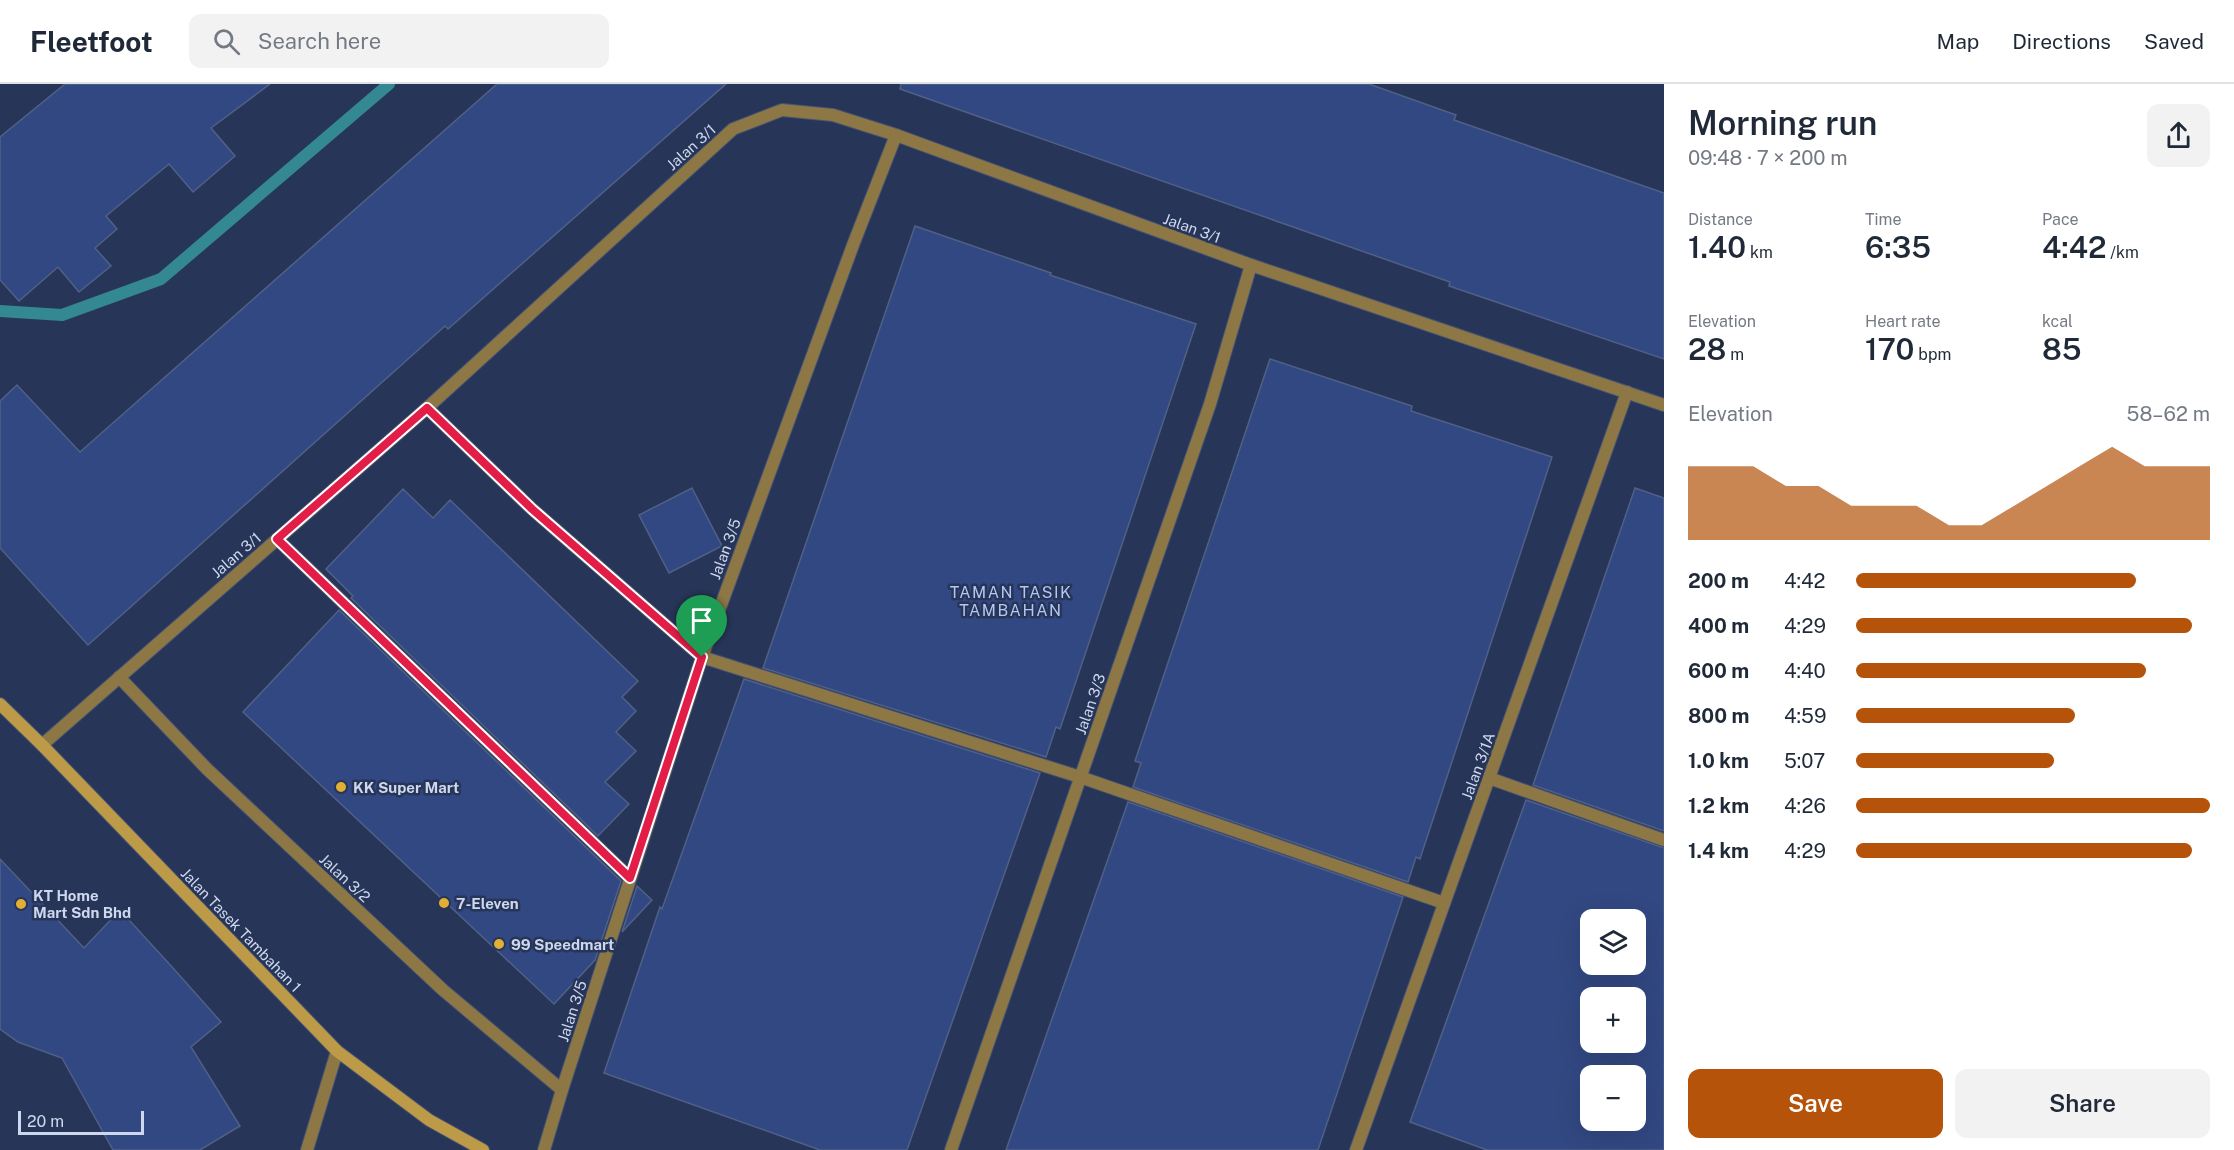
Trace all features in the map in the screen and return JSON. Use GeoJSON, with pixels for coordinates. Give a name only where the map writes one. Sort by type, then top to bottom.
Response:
{"type":"FeatureCollection","features":[{"type":"Feature","properties":{"kind":"street","name":"Jalan 3/1"},"geometry":{"type":"LineString","coordinates":[[42,745],[427,408],[733,129],[782,110],[833,115],[896,135],[1251,265],[1664,405]]}},
{"type":"Feature","properties":{"kind":"street","name":"Jalan 3/5"},"geometry":{"type":"LineString","coordinates":[[544,1150],[702,657],[853,245],[896,135]]}},
{"type":"Feature","properties":{"kind":"street","name":"Jalan 3/3"},"geometry":{"type":"LineString","coordinates":[[951,1150],[1209,404],[1251,265]]}},
{"type":"Feature","properties":{"kind":"street","name":"Jalan 3/1A"},"geometry":{"type":"LineString","coordinates":[[1356,1150],[1627,392]]}},
{"type":"Feature","properties":{"kind":"street"},"geometry":{"type":"LineString","coordinates":[[427,408],[532,509],[702,657],[1080,777],[1444,903]]}},
{"type":"Feature","properties":{"kind":"street"},"geometry":{"type":"LineString","coordinates":[[277,539],[630,878]]}},
{"type":"Feature","properties":{"kind":"street","name":"Jalan 3/2"},"geometry":{"type":"LineString","coordinates":[[118,677],[207,769],[435,982],[562,1090]]}},
{"type":"Feature","properties":{"kind":"street","name":"Jalan Tasek Tambahan 1"},"geometry":{"type":"LineString","coordinates":[[0,704],[337,1051],[429,1120],[483,1150]]}},
{"type":"Feature","properties":{"kind":"street"},"geometry":{"type":"LineString","coordinates":[[1489,778],[1664,840]]}},
{"type":"Feature","properties":{"kind":"street"},"geometry":{"type":"LineString","coordinates":[[307,1150],[337,1051]]}},
{"type":"Feature","properties":{"kind":"building"},"geometry":{"type":"Polygon","coordinates":[[[65,84],[270,84],[211,128],[235,156],[193,192],[169,164],[106,216],[117,229],[95,248],[111,266],[79,292],[58,267],[19,301],[0,280],[0,137],[65,84]]]}},
{"type":"Feature","properties":{"kind":"building"},"geometry":{"type":"Polygon","coordinates":[[[497,84],[726,84],[448,329],[445,326],[88,645],[0,548],[0,401],[17,385],[80,452],[497,84]]]}},
{"type":"Feature","properties":{"kind":"building"},"geometry":{"type":"Polygon","coordinates":[[[901,84],[1369,84],[1456,115],[1454,120],[1664,193],[1664,359],[1449,286],[1450,282],[900,89],[901,84]]]}},
{"type":"Feature","properties":{"kind":"building"},"geometry":{"type":"Polygon","coordinates":[[[915,226],[1051,273],[1050,275],[1196,324],[1060,729],[1056,727],[1046,757],[763,668],[915,226]]]}},
{"type":"Feature","properties":{"kind":"building"},"geometry":{"type":"Polygon","coordinates":[[[1270,359],[1412,406],[1411,411],[1552,457],[1420,859],[1416,857],[1408,882],[1133,787],[1141,763],[1135,761],[1270,359]]]}},
{"type":"Feature","properties":{"kind":"building"},"geometry":{"type":"Polygon","coordinates":[[[692,488],[722,546],[669,573],[639,515],[692,488]]]}},
{"type":"Feature","properties":{"kind":"building"},"geometry":{"type":"Polygon","coordinates":[[[1635,488],[1664,498],[1664,831],[1533,785],[1635,488]]]}},
{"type":"Feature","properties":{"kind":"building"},"geometry":{"type":"Polygon","coordinates":[[[403,489],[433,518],[450,500],[638,681],[622,697],[636,711],[616,732],[636,751],[605,782],[629,804],[598,836],[351,598],[353,596],[326,569],[403,489]]]}},
{"type":"Feature","properties":{"kind":"building"},"geometry":{"type":"Polygon","coordinates":[[[339,610],[621,881],[595,960],[554,1004],[243,712],[339,610]]]}},
{"type":"Feature","properties":{"kind":"building"},"geometry":{"type":"Polygon","coordinates":[[[744,679],[1040,773],[907,1150],[820,1150],[604,1073],[660,907],[662,909],[744,679]]]}},
{"type":"Feature","properties":{"kind":"building"},"geometry":{"type":"Polygon","coordinates":[[[1526,800],[1664,848],[1664,1150],[1487,1150],[1410,1122],[1526,800]]]}},
{"type":"Feature","properties":{"kind":"building"},"geometry":{"type":"Polygon","coordinates":[[[1128,802],[1403,897],[1318,1150],[1006,1150],[1128,802]]]}},
{"type":"Feature","properties":{"kind":"building"},"geometry":{"type":"Polygon","coordinates":[[[0,859],[84,948],[120,910],[173,968],[221,1022],[191,1047],[240,1126],[200,1150],[113,1150],[62,1058],[18,1042],[0,1029],[0,859]]]}},
{"type":"Feature","properties":{"kind":"building"},"geometry":{"type":"Polygon","coordinates":[[[637,886],[652,900],[622,932],[637,886]]]}},
{"type":"Feature","properties":{"kind":"waterway"},"geometry":{"type":"LineString","coordinates":[[0,311],[62,315],[161,279],[389,84]]}},
{"type":"Feature","properties":{"kind":"place","name":"KK Super Mart"},"geometry":{"type":"Point","coordinates":[341,787]}},
{"type":"Feature","properties":{"kind":"place","name":"7-Eleven"},"geometry":{"type":"Point","coordinates":[444,903]}},
{"type":"Feature","properties":{"kind":"place","name":"KT Home Mart Sdn Bhd"},"geometry":{"type":"Point","coordinates":[21,904]}},
{"type":"Feature","properties":{"kind":"place","name":"99 Speedmart"},"geometry":{"type":"Point","coordinates":[499,944]}},
{"type":"Feature","properties":{"kind":"district","name":"TAMAN TASIK TAMBAHAN"},"geometry":{"type":"Point","coordinates":[1011,601]}},
{"type":"Feature","properties":{"kind":"route"},"geometry":{"type":"LineString","coordinates":[[427,408],[532,509],[702,657],[630,878],[277,539],[427,408]]}}]}
